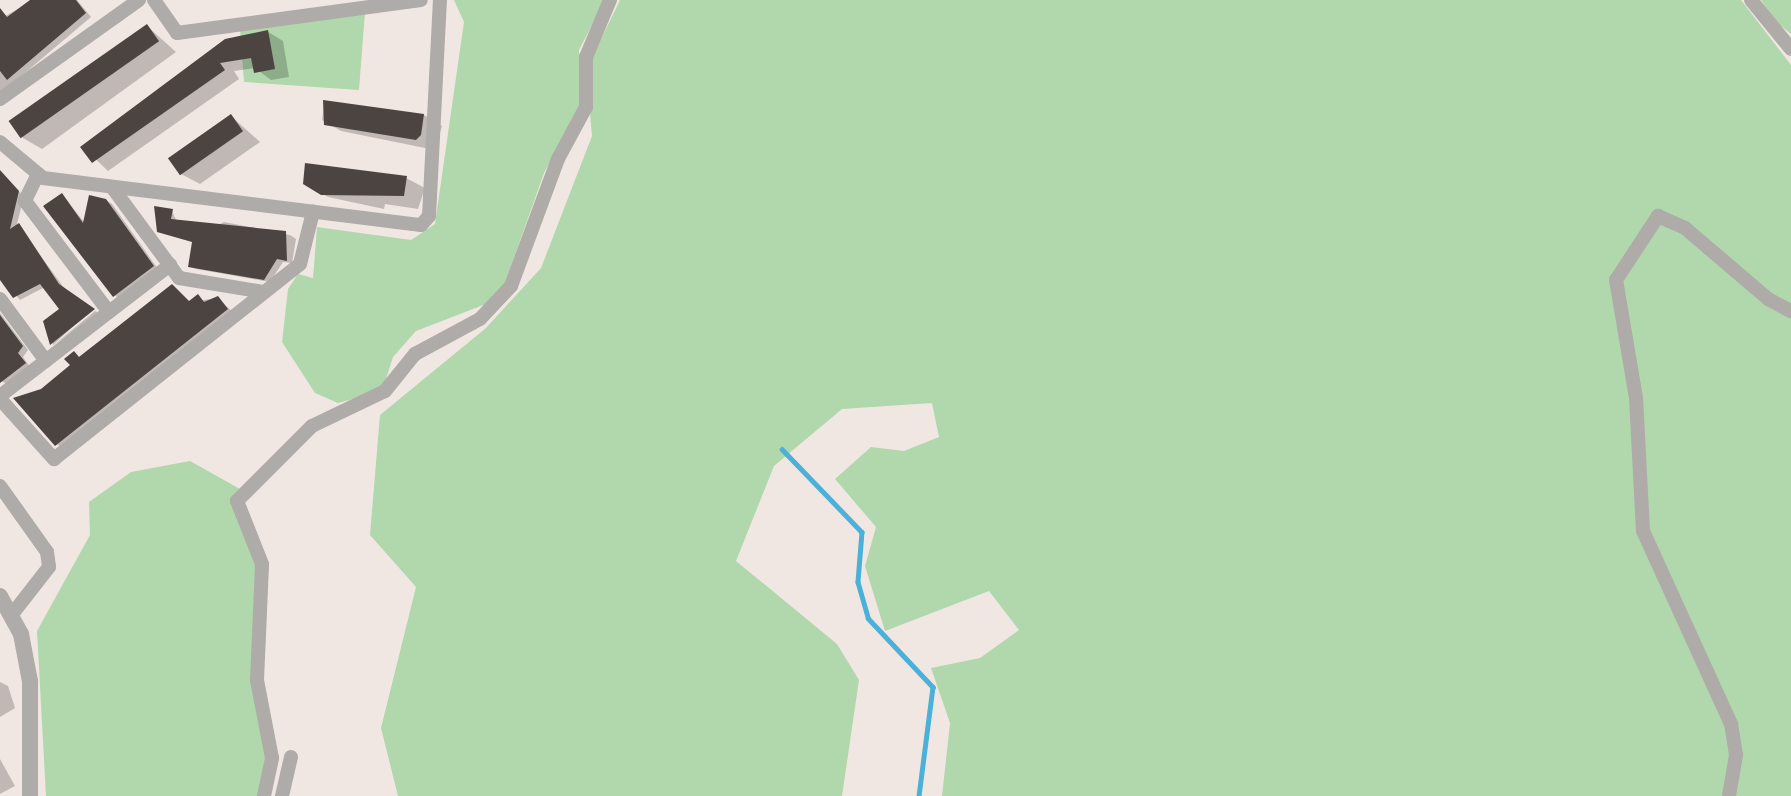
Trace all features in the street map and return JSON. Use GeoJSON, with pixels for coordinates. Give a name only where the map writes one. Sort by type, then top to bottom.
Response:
{"type":"FeatureCollection","features":[{"type":"Feature","properties":{"kind":"street"},"geometry":{"type":"LineString","coordinates":[[0,99],[139,0]]}},
{"type":"Feature","properties":{"kind":"street"},"geometry":{"type":"LineString","coordinates":[[154,0],[177,33],[421,0]]}},
{"type":"Feature","properties":{"kind":"street"},"geometry":{"type":"LineString","coordinates":[[1,146],[37,176],[414,226],[429,216],[440,0]]}},
{"type":"Feature","properties":{"kind":"street"},"geometry":{"type":"LineString","coordinates":[[264,796],[272,758],[257,680],[262,564],[237,500],[312,426],[385,391],[415,354],[480,319],[511,286],[558,159],[586,107],[586,57],[610,0]]}},
{"type":"Feature","properties":{"kind":"street"},"geometry":{"type":"LineString","coordinates":[[1751,0],[1791,48]]}},
{"type":"Feature","properties":{"kind":"street"},"geometry":{"type":"LineString","coordinates":[[37,176],[25,201],[109,312]]}},
{"type":"Feature","properties":{"kind":"street"},"geometry":{"type":"LineString","coordinates":[[112,187],[170,265],[187,282],[264,292]]}},
{"type":"Feature","properties":{"kind":"street"},"geometry":{"type":"LineString","coordinates":[[170,265],[0,397],[54,459],[304,258],[313,212]]}},
{"type":"Feature","properties":{"kind":"street"},"geometry":{"type":"LineString","coordinates":[[1729,796],[1736,755],[1731,724],[1643,531],[1634,385],[1616,279],[1658,216],[1685,228],[1768,299],[1791,311]]}},
{"type":"Feature","properties":{"kind":"street"},"geometry":{"type":"LineString","coordinates":[[0,299],[46,361]]}},
{"type":"Feature","properties":{"kind":"street"},"geometry":{"type":"LineString","coordinates":[[0,486],[47,552],[49,567],[13,613]]}},
{"type":"Feature","properties":{"kind":"street"},"geometry":{"type":"LineString","coordinates":[[0,596],[13,613],[30,681],[30,796]]}},
{"type":"Feature","properties":{"kind":"street"},"geometry":{"type":"LineString","coordinates":[[282,796],[291,757]]}},
{"type":"Feature","properties":{"kind":"green space"},"geometry":{"type":"Polygon","coordinates":[[[454,0],[605,0],[579,50],[580,106],[544,173],[504,286],[486,304],[416,331],[393,357],[385,382],[368,395],[338,403],[315,393],[282,342],[288,289],[298,274],[313,278],[317,227],[411,240],[435,224],[464,22],[454,0]]]}},
{"type":"Feature","properties":{"kind":"green space"},"geometry":{"type":"Polygon","coordinates":[[[620,0],[1741,0],[1791,65],[1791,796],[942,796],[950,723],[931,668],[980,658],[1019,630],[989,591],[885,631],[865,566],[876,527],[835,479],[871,447],[904,451],[939,437],[932,403],[842,409],[774,466],[736,561],[837,644],[859,680],[842,796],[398,796],[381,728],[416,587],[370,535],[380,415],[486,328],[541,268],[592,136],[586,70],[620,0]]]}},
{"type":"Feature","properties":{"kind":"green space"},"geometry":{"type":"Polygon","coordinates":[[[1761,0],[1791,0],[1791,34],[1775,21],[1761,0]]]}},
{"type":"Feature","properties":{"kind":"green space"},"geometry":{"type":"Polygon","coordinates":[[[365,12],[359,90],[244,82],[240,29],[365,12]]]}},
{"type":"Feature","properties":{"kind":"green space"},"geometry":{"type":"Polygon","coordinates":[[[190,461],[240,489],[265,569],[259,686],[275,754],[261,796],[46,796],[37,631],[90,535],[89,502],[131,472],[190,461]]]}},
{"type":"Feature","properties":{"kind":"building"},"geometry":{"type":"Polygon","coordinates":[[[30,0],[76,0],[86,13],[7,80],[0,71],[0,8],[7,17],[30,0]]]}},
{"type":"Feature","properties":{"kind":"building"},"geometry":{"type":"Polygon","coordinates":[[[147,24],[159,41],[21,138],[9,121],[147,24]]]}},
{"type":"Feature","properties":{"kind":"building"},"geometry":{"type":"Polygon","coordinates":[[[268,30],[275,69],[254,73],[251,58],[220,63],[225,70],[92,163],[80,147],[225,39],[268,30]]]}},
{"type":"Feature","properties":{"kind":"building"},"geometry":{"type":"Polygon","coordinates":[[[323,100],[424,114],[421,135],[416,140],[324,125],[323,100]]]}},
{"type":"Feature","properties":{"kind":"building"},"geometry":{"type":"Polygon","coordinates":[[[231,114],[243,131],[180,175],[168,158],[231,114]]]}},
{"type":"Feature","properties":{"kind":"building"},"geometry":{"type":"Polygon","coordinates":[[[305,163],[407,176],[404,196],[321,195],[303,184],[305,163]]]}},
{"type":"Feature","properties":{"kind":"building"},"geometry":{"type":"Polygon","coordinates":[[[0,170],[19,191],[10,229],[19,223],[59,284],[95,309],[50,345],[43,321],[59,309],[40,284],[13,298],[0,280],[0,170]]]}},
{"type":"Feature","properties":{"kind":"building"},"geometry":{"type":"Polygon","coordinates":[[[62,193],[83,223],[89,195],[106,199],[154,266],[113,297],[43,206],[62,193]]]}},
{"type":"Feature","properties":{"kind":"building"},"geometry":{"type":"Polygon","coordinates":[[[154,206],[173,209],[171,219],[286,231],[287,261],[277,259],[264,280],[188,267],[192,242],[157,232],[154,206]]]}},
{"type":"Feature","properties":{"kind":"building"},"geometry":{"type":"Polygon","coordinates":[[[172,284],[189,301],[198,294],[204,302],[218,296],[228,309],[55,446],[13,398],[41,389],[70,365],[64,359],[74,351],[79,357],[172,284]]]}},
{"type":"Feature","properties":{"kind":"building"},"geometry":{"type":"Polygon","coordinates":[[[0,315],[23,346],[18,353],[26,363],[0,383],[0,315]]]}},
{"type":"Feature","properties":{"kind":"waterway"},"geometry":{"type":"LineString","coordinates":[[782,449],[862,532],[858,582],[868,618],[933,687],[919,796]]}}]}
